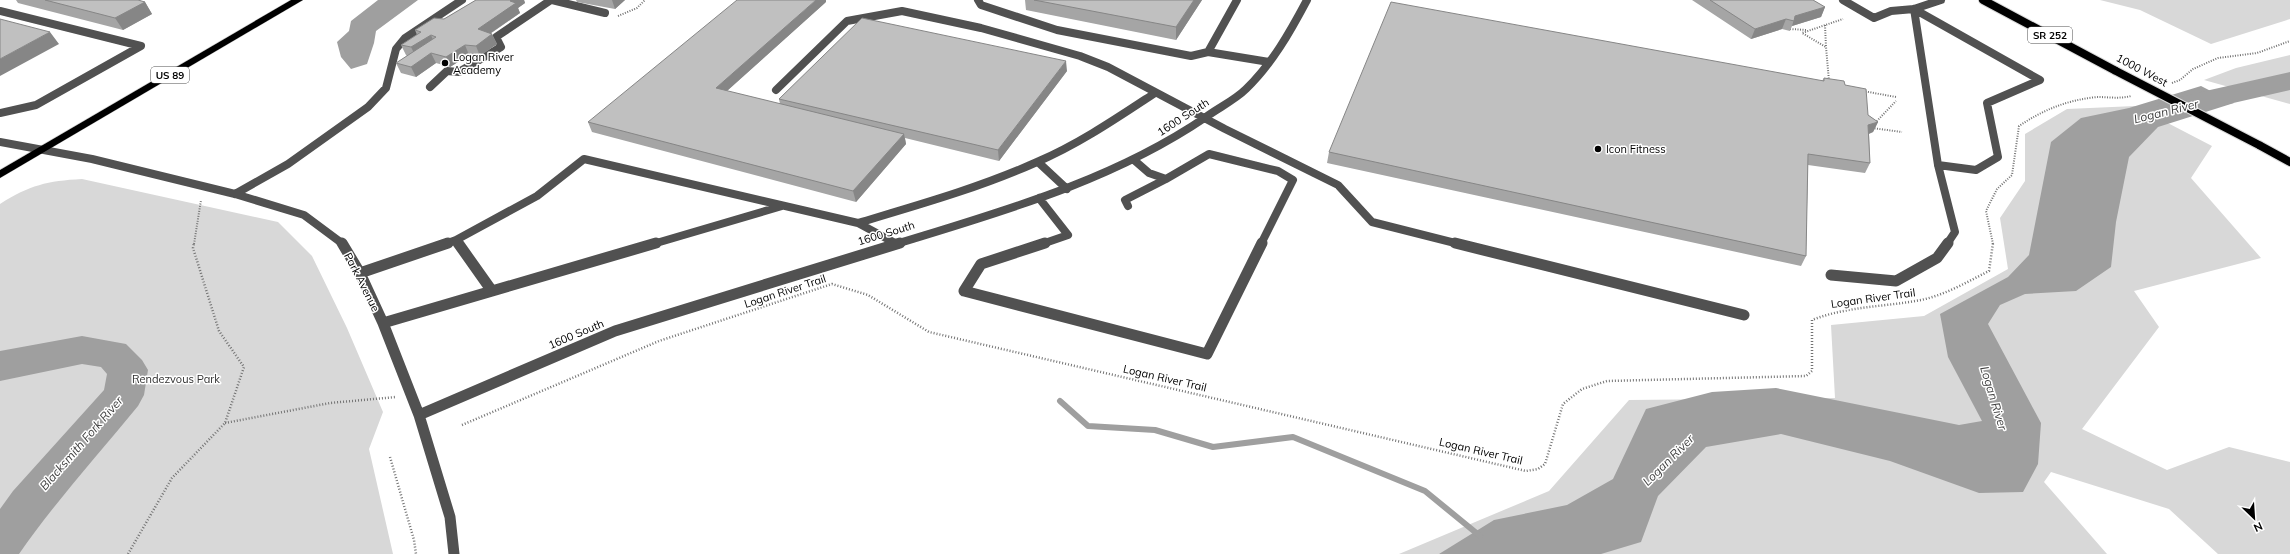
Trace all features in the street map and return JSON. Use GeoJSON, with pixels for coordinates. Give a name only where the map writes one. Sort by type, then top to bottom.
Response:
{"type":"FeatureCollection","features":[{"type":"Feature","properties":{"kind":"highway","name":"US 89"},"geometry":{"type":"LineString","coordinates":[[0,175],[298,0]]}},
{"type":"Feature","properties":{"kind":"main road","name":"1000 West"},"geometry":{"type":"LineString","coordinates":[[1983,0],[2290,162]]}},
{"type":"Feature","properties":{"kind":"street"},"geometry":{"type":"LineString","coordinates":[[235,194],[288,164],[368,107],[386,88],[396,49],[405,38],[462,0]]}},
{"type":"Feature","properties":{"kind":"street"},"geometry":{"type":"LineString","coordinates":[[430,87],[447,72],[459,72],[501,47],[496,37],[551,0],[605,13]]}},
{"type":"Feature","properties":{"kind":"street"},"geometry":{"type":"LineString","coordinates":[[978,0],[981,5],[1057,30],[1191,56],[1208,52],[1269,62]]}},
{"type":"Feature","properties":{"kind":"street"},"geometry":{"type":"LineString","coordinates":[[1208,52],[1223,22],[1238,0]]}},
{"type":"Feature","properties":{"kind":"street","name":"1600 South"},"geometry":{"type":"LineString","coordinates":[[419,415],[615,331],[1067,189],[1134,160],[1204,118],[1245,90],[1283,44],[1307,0]]}},
{"type":"Feature","properties":{"kind":"street"},"geometry":{"type":"LineString","coordinates":[[1843,0],[1874,18],[1891,11],[1914,9],[1941,0]]}},
{"type":"Feature","properties":{"kind":"street"},"geometry":{"type":"LineString","coordinates":[[1831,275],[1896,281],[1937,258],[1955,232],[1938,165],[1918,45],[1914,9]]}},
{"type":"Feature","properties":{"kind":"street"},"geometry":{"type":"LineString","coordinates":[[1914,9],[2040,80],[1987,103],[1998,157],[1976,170],[1938,165]]}},
{"type":"Feature","properties":{"kind":"street"},"geometry":{"type":"LineString","coordinates":[[0,10],[141,46],[36,105],[0,113]]}},
{"type":"Feature","properties":{"kind":"street"},"geometry":{"type":"LineString","coordinates":[[776,90],[847,21],[902,11],[1013,36],[1108,66],[1155,93],[1338,185],[1372,222],[1744,315]]}},
{"type":"Feature","properties":{"kind":"street"},"geometry":{"type":"LineString","coordinates":[[858,224],[982,185],[1038,162],[1102,128],[1155,93]]}},
{"type":"Feature","properties":{"kind":"street","name":"Park Avenue"},"geometry":{"type":"LineString","coordinates":[[0,142],[43,150],[235,194],[304,215],[341,241],[360,273],[383,323],[419,415],[450,517],[454,554]]}},
{"type":"Feature","properties":{"kind":"street"},"geometry":{"type":"LineString","coordinates":[[1039,198],[1068,235],[981,264],[964,291],[1207,354],[1293,180],[1278,171],[1209,154],[1166,179],[1125,200],[1128,206]]}},
{"type":"Feature","properties":{"kind":"street"},"geometry":{"type":"LineString","coordinates":[[360,273],[456,240],[537,196],[584,159],[858,224],[895,243]]}},
{"type":"Feature","properties":{"kind":"street"},"geometry":{"type":"LineString","coordinates":[[1134,160],[1149,173],[1166,179]]}},
{"type":"Feature","properties":{"kind":"street"},"geometry":{"type":"LineString","coordinates":[[1038,162],[1067,189]]}},
{"type":"Feature","properties":{"kind":"street"},"geometry":{"type":"LineString","coordinates":[[383,323],[783,206]]}},
{"type":"Feature","properties":{"kind":"street"},"geometry":{"type":"LineString","coordinates":[[456,240],[492,291]]}},
{"type":"Feature","properties":{"kind":"path"},"geometry":{"type":"LineString","coordinates":[[605,13],[611,17],[624,15],[645,0]]}},
{"type":"Feature","properties":{"kind":"path"},"geometry":{"type":"LineString","coordinates":[[1826,47],[1802,33],[1843,19]]}},
{"type":"Feature","properties":{"kind":"path"},"geometry":{"type":"LineString","coordinates":[[1825,25],[1829,85]]}},
{"type":"Feature","properties":{"kind":"path"},"geometry":{"type":"LineString","coordinates":[[1790,29],[1810,30]]}},
{"type":"Feature","properties":{"kind":"path"},"geometry":{"type":"LineString","coordinates":[[2166,85],[2180,80],[2193,69],[2218,58],[2257,53],[2290,41]]}},
{"type":"Feature","properties":{"kind":"path"},"geometry":{"type":"LineString","coordinates":[[1859,90],[1896,97]]}},
{"type":"Feature","properties":{"kind":"path","name":"Logan River Trail"},"geometry":{"type":"LineString","coordinates":[[462,425],[659,341],[832,284],[868,295],[928,332],[1526,471],[1538,469],[1546,464],[1564,404],[1582,388],[1608,381],[1806,376],[1812,371],[1812,320],[1829,312],[1922,300],[1951,291],[1988,271],[1993,244],[1986,211],[1997,189],[2012,175],[2020,126],[2041,110],[2073,100],[2104,97],[2123,98],[2138,94]]}},
{"type":"Feature","properties":{"kind":"path"},"geometry":{"type":"LineString","coordinates":[[1896,101],[1891,104],[1870,129],[1902,132]]}},
{"type":"Feature","properties":{"kind":"path"},"geometry":{"type":"LineString","coordinates":[[128,554],[172,478],[225,423],[244,367],[220,331],[193,248],[203,186]]}},
{"type":"Feature","properties":{"kind":"path"},"geometry":{"type":"LineString","coordinates":[[225,423],[330,403],[411,396]]}},
{"type":"Feature","properties":{"kind":"path"},"geometry":{"type":"LineString","coordinates":[[390,457],[414,540],[416,554]]}},
{"type":"Feature","properties":{"kind":"green space"},"geometry":{"type":"Polygon","coordinates":[[[2100,0],[2290,0],[2290,19],[2211,44],[2140,10],[2100,0]]]}},
{"type":"Feature","properties":{"kind":"green space"},"geometry":{"type":"Polygon","coordinates":[[[2290,55],[2290,104],[2204,80],[2236,68],[2290,55]]]}},
{"type":"Feature","properties":{"kind":"green space"},"geometry":{"type":"Polygon","coordinates":[[[2135,106],[2212,146],[2191,178],[2261,258],[2134,291],[2159,327],[2082,429],[2167,470],[2229,447],[2290,462],[2290,554],[2218,554],[2169,509],[2051,472],[2044,482],[2107,554],[1399,554],[1549,491],[1629,400],[1835,398],[1831,325],[1924,316],[2008,269],[2000,218],[2025,181],[2025,134],[2067,109],[2135,106]]]}},
{"type":"Feature","properties":{"kind":"green space","name":"Rendezvous Park"},"geometry":{"type":"Polygon","coordinates":[[[82,179],[278,222],[312,256],[347,328],[383,412],[369,449],[393,554],[0,554],[0,204],[21,192],[39,185],[82,179]]]}},
{"type":"Feature","properties":{"kind":"water"},"geometry":{"type":"Polygon","coordinates":[[[378,0],[418,0],[376,31],[374,43],[367,64],[351,69],[341,57],[337,42],[349,31],[351,21],[378,0]]]}},
{"type":"Feature","properties":{"kind":"water"},"geometry":{"type":"Polygon","coordinates":[[[2201,86],[2234,103],[2158,127],[2129,157],[2116,222],[2111,267],[2076,291],[2025,294],[2000,305],[1988,324],[2041,423],[2038,464],[2023,492],[1979,493],[1890,461],[1781,434],[1706,447],[1658,496],[1641,542],[1601,554],[1439,554],[1494,520],[1567,505],[1613,479],[1646,409],[1712,392],[1776,388],[1959,425],[1982,421],[1948,357],[1940,314],[2008,277],[2029,255],[2051,142],[2081,118],[2129,108],[2201,86]]]}},
{"type":"Feature","properties":{"kind":"building"},"geometry":{"type":"Polygon","coordinates":[[[45,0],[138,0],[145,2],[115,18],[45,0]]]}},
{"type":"Feature","properties":{"kind":"building"},"geometry":{"type":"Polygon","coordinates":[[[476,0],[511,0],[510,1],[516,3],[478,29],[492,34],[476,46],[465,45],[446,57],[431,53],[411,67],[396,63],[436,37],[431,35],[411,47],[401,45],[421,32],[415,30],[434,18],[444,19],[476,0]]]}},
{"type":"Feature","properties":{"kind":"building"},"geometry":{"type":"Polygon","coordinates":[[[737,0],[816,0],[716,88],[904,134],[853,191],[588,122],[737,0]]]}},
{"type":"Feature","properties":{"kind":"building"},"geometry":{"type":"Polygon","coordinates":[[[1034,0],[1194,0],[1176,27],[1034,0]]]}},
{"type":"Feature","properties":{"kind":"building"},"geometry":{"type":"Polygon","coordinates":[[[1710,0],[1813,0],[1825,7],[1795,16],[1794,21],[1786,19],[1755,29],[1710,0]]]}},
{"type":"Feature","properties":{"kind":"building","name":"Icon Fitness"},"geometry":{"type":"Polygon","coordinates":[[[1391,2],[1824,81],[1824,78],[1844,81],[1845,85],[1866,89],[1868,115],[1878,122],[1868,125],[1870,163],[1808,154],[1806,256],[1329,152],[1391,2]]]}},
{"type":"Feature","properties":{"kind":"building"},"geometry":{"type":"Polygon","coordinates":[[[862,18],[1066,61],[998,150],[779,99],[862,18]]]}},
{"type":"Feature","properties":{"kind":"building"},"geometry":{"type":"Polygon","coordinates":[[[0,19],[50,32],[0,59],[0,19]]]}},
{"type":"Feature","properties":{"kind":"waterway","name":"Logan River"},"geometry":{"type":"LineString","coordinates":[[2172,108],[2290,81]]}},
{"type":"Feature","properties":{"kind":"waterway","name":"Blacksmith Fork River"},"geometry":{"type":"LineString","coordinates":[[0,366],[82,350],[112,354],[128,370],[124,395],[71,458],[29,504],[0,544]]}},
{"type":"Feature","properties":{"kind":"waterway"},"geometry":{"type":"LineString","coordinates":[[1060,401],[1088,426],[1155,430],[1213,447],[1293,437],[1425,491],[1480,536]]}},
{"type":"Feature","properties":{"kind":"place","name":"Logan River Academy"},"geometry":{"type":"Point","coordinates":[445,63]}},
{"type":"Feature","properties":{"kind":"place","name":"Icon Fitness"},"geometry":{"type":"Point","coordinates":[1598,149]}}]}
